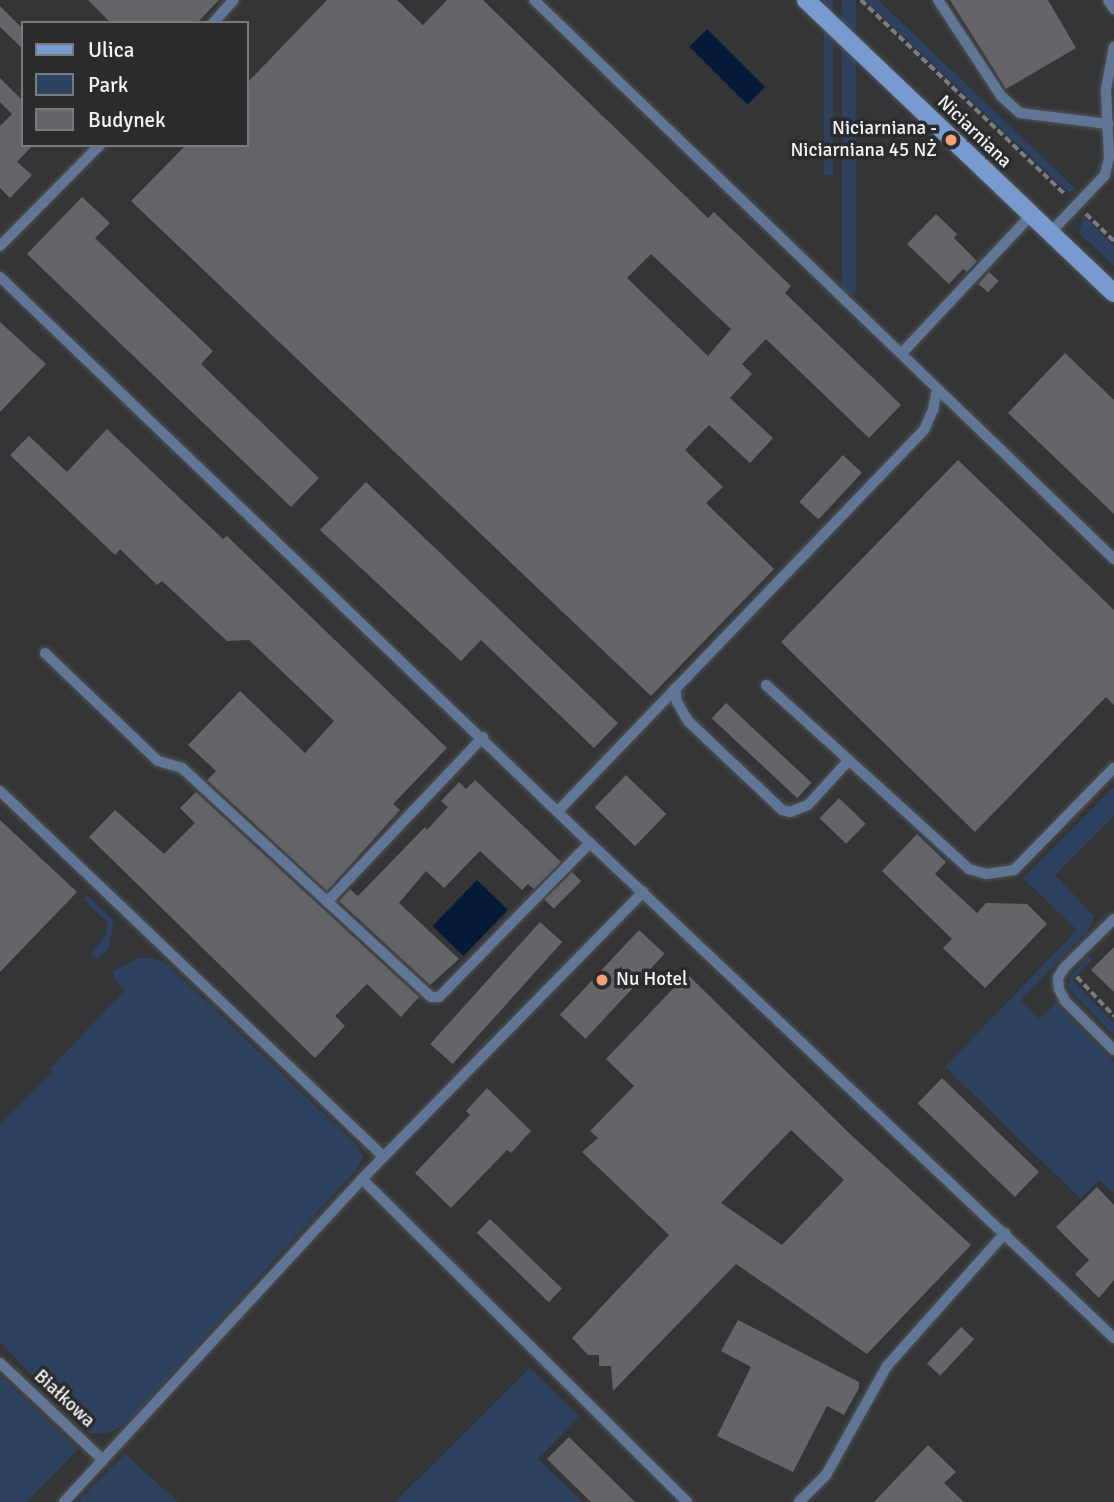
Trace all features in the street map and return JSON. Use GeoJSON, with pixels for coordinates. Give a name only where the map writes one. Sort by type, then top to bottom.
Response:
{"type":"FeatureCollection","features":[{"type":"Feature","properties":{"kind":"street","name":"Niciarniana"},"geometry":{"type":"LineString","coordinates":[[806,0],[1114,293]]}},
{"type":"Feature","properties":{"kind":"lane"},"geometry":{"type":"LineString","coordinates":[[215,21],[234,0]]}},
{"type":"Feature","properties":{"kind":"lane"},"geometry":{"type":"LineString","coordinates":[[534,0],[1114,559]]}},
{"type":"Feature","properties":{"kind":"lane"},"geometry":{"type":"LineString","coordinates":[[938,0],[1001,96],[1020,113],[1108,124]]}},
{"type":"Feature","properties":{"kind":"lane"},"geometry":{"type":"LineString","coordinates":[[1108,0],[1114,9]]}},
{"type":"Feature","properties":{"kind":"lane"},"geometry":{"type":"LineString","coordinates":[[1050,233],[1105,175],[1111,146],[1106,89],[1114,47]]}},
{"type":"Feature","properties":{"kind":"lane"},"geometry":{"type":"LineString","coordinates":[[0,246],[98,147]]}},
{"type":"Feature","properties":{"kind":"lane"},"geometry":{"type":"LineString","coordinates":[[902,353],[1031,215]]}},
{"type":"Feature","properties":{"kind":"lane"},"geometry":{"type":"LineString","coordinates":[[0,277],[590,842],[1114,1338]]}},
{"type":"Feature","properties":{"kind":"lane"},"geometry":{"type":"LineString","coordinates":[[558,811],[924,430],[937,389]]}},
{"type":"Feature","properties":{"kind":"lane"},"geometry":{"type":"LineString","coordinates":[[45,653],[158,761],[182,768],[431,997],[439,997],[590,842]]}},
{"type":"Feature","properties":{"kind":"lane"},"geometry":{"type":"LineString","coordinates":[[766,685],[969,869],[986,874],[1014,870],[1114,768]]}},
{"type":"Feature","properties":{"kind":"lane"},"geometry":{"type":"LineString","coordinates":[[675,688],[677,702],[688,721],[782,810],[790,812],[808,805],[849,760]]}},
{"type":"Feature","properties":{"kind":"lane"},"geometry":{"type":"LineString","coordinates":[[327,902],[483,737]]}},
{"type":"Feature","properties":{"kind":"lane"},"geometry":{"type":"LineString","coordinates":[[0,791],[384,1157]]}},
{"type":"Feature","properties":{"kind":"lane"},"geometry":{"type":"LineString","coordinates":[[64,1502],[362,1179],[643,892]]}},
{"type":"Feature","properties":{"kind":"lane"},"geometry":{"type":"LineString","coordinates":[[1114,919],[1064,968],[1059,978],[1059,989],[1065,1001],[1114,1050]]}},
{"type":"Feature","properties":{"kind":"lane"},"geometry":{"type":"LineString","coordinates":[[362,1179],[687,1502]]}},
{"type":"Feature","properties":{"kind":"lane"},"geometry":{"type":"LineString","coordinates":[[799,1502],[825,1475],[887,1366],[1005,1233]]}},
{"type":"Feature","properties":{"kind":"lane","name":"Białkowa"},"geometry":{"type":"LineString","coordinates":[[0,1363],[103,1460]]}},
{"type":"Feature","properties":{"kind":"path"},"geometry":{"type":"LineString","coordinates":[[862,0],[1067,195]]}},
{"type":"Feature","properties":{"kind":"path"},"geometry":{"type":"LineString","coordinates":[[1086,214],[1114,242]]}},
{"type":"Feature","properties":{"kind":"path"},"geometry":{"type":"LineString","coordinates":[[1083,971],[1076,977],[1114,1016]]}},
{"type":"Feature","properties":{"kind":"green space"},"geometry":{"type":"Polygon","coordinates":[[[824,0],[833,0],[833,175],[824,175],[824,0]]]}},
{"type":"Feature","properties":{"kind":"green space"},"geometry":{"type":"Polygon","coordinates":[[[842,0],[856,0],[856,294],[842,294],[842,0]]]}},
{"type":"Feature","properties":{"kind":"green space"},"geometry":{"type":"Polygon","coordinates":[[[865,0],[878,0],[1076,189],[1069,193],[865,0]]]}},
{"type":"Feature","properties":{"kind":"green space"},"geometry":{"type":"Polygon","coordinates":[[[1084,216],[1114,246],[1114,266],[1079,233],[1084,216]]]}},
{"type":"Feature","properties":{"kind":"green space"},"geometry":{"type":"Polygon","coordinates":[[[1114,787],[1114,816],[1055,875],[1094,916],[1088,931],[1021,1000],[1039,1019],[1056,1003],[1114,1062],[1114,1193],[1099,1180],[1080,1198],[945,1067],[1077,930],[1023,878],[1114,787]]]}},
{"type":"Feature","properties":{"kind":"green space"},"geometry":{"type":"Polygon","coordinates":[[[87,895],[112,919],[109,948],[97,960],[91,954],[106,935],[107,922],[83,899],[87,895]]]}},
{"type":"Feature","properties":{"kind":"green space"},"geometry":{"type":"Polygon","coordinates":[[[1088,956],[1092,960],[1072,980],[1114,1023],[1114,1036],[1068,988],[1070,976],[1088,956]]]}},
{"type":"Feature","properties":{"kind":"green space"},"geometry":{"type":"Polygon","coordinates":[[[138,958],[151,958],[167,964],[356,1144],[363,1157],[357,1169],[127,1423],[111,1432],[96,1434],[89,1433],[0,1342],[0,1124],[53,1072],[50,1069],[125,990],[114,979],[113,971],[138,958]]]}},
{"type":"Feature","properties":{"kind":"green space"},"geometry":{"type":"Polygon","coordinates":[[[530,1368],[579,1416],[538,1459],[582,1502],[395,1502],[530,1368]]]}},
{"type":"Feature","properties":{"kind":"green space"},"geometry":{"type":"Polygon","coordinates":[[[0,1375],[78,1449],[27,1502],[0,1502],[0,1375]]]}},
{"type":"Feature","properties":{"kind":"green space"},"geometry":{"type":"Polygon","coordinates":[[[125,1454],[178,1502],[77,1502],[125,1454]]]}},
{"type":"Feature","properties":{"kind":"shaded area"},"geometry":{"type":"Polygon","coordinates":[[[707,29],[765,87],[747,105],[689,47],[707,29]]]}},
{"type":"Feature","properties":{"kind":"shaded area"},"geometry":{"type":"Polygon","coordinates":[[[477,880],[508,910],[463,956],[433,926],[477,880]]]}},
{"type":"Feature","properties":{"kind":"building"},"geometry":{"type":"Polygon","coordinates":[[[88,0],[219,0],[199,21],[109,21],[88,0]]]}},
{"type":"Feature","properties":{"kind":"building"},"geometry":{"type":"Polygon","coordinates":[[[327,0],[397,0],[423,25],[447,0],[483,0],[708,218],[714,212],[791,286],[785,293],[901,405],[869,438],[766,339],[742,364],[752,374],[730,398],[773,438],[750,463],[709,425],[685,450],[723,487],[706,503],[774,569],[651,696],[131,201],[184,147],[248,147],[248,82],[327,0]],[[651,254],[627,278],[708,356],[731,329],[651,254]]]}},
{"type":"Feature","properties":{"kind":"building"},"geometry":{"type":"Polygon","coordinates":[[[950,0],[1048,0],[1076,48],[1006,89],[950,0]]]}},
{"type":"Feature","properties":{"kind":"building"},"geometry":{"type":"Polygon","coordinates":[[[0,6],[21,27],[21,47],[0,27],[0,6]]]}},
{"type":"Feature","properties":{"kind":"building"},"geometry":{"type":"Polygon","coordinates":[[[0,78],[21,99],[21,147],[31,147],[17,162],[32,175],[10,198],[0,188],[0,126],[12,114],[0,102],[0,78]]]}},
{"type":"Feature","properties":{"kind":"building"},"geometry":{"type":"Polygon","coordinates":[[[82,197],[110,223],[95,238],[213,351],[201,364],[319,478],[291,507],[27,254],[82,197]]]}},
{"type":"Feature","properties":{"kind":"building"},"geometry":{"type":"Polygon","coordinates":[[[936,214],[957,234],[954,238],[977,261],[967,272],[963,269],[949,284],[907,244],[936,214]]]}},
{"type":"Feature","properties":{"kind":"building"},"geometry":{"type":"Polygon","coordinates":[[[989,272],[999,281],[988,293],[978,284],[989,272]]]}},
{"type":"Feature","properties":{"kind":"building"},"geometry":{"type":"Polygon","coordinates":[[[0,322],[46,364],[0,412],[0,322]]]}},
{"type":"Feature","properties":{"kind":"building"},"geometry":{"type":"Polygon","coordinates":[[[1065,353],[1114,400],[1114,514],[1008,413],[1065,353]]]}},
{"type":"Feature","properties":{"kind":"building"},"geometry":{"type":"Polygon","coordinates":[[[107,429],[223,539],[227,536],[447,748],[393,804],[400,810],[327,891],[207,780],[216,771],[188,745],[240,691],[305,753],[334,721],[249,640],[227,641],[162,581],[157,585],[120,549],[115,555],[10,455],[29,436],[67,472],[107,429]]]}},
{"type":"Feature","properties":{"kind":"building"},"geometry":{"type":"Polygon","coordinates":[[[843,455],[862,473],[818,520],[799,502],[843,455]]]}},
{"type":"Feature","properties":{"kind":"building"},"geometry":{"type":"Polygon","coordinates":[[[958,460],[1114,610],[1114,705],[1106,697],[975,832],[781,642],[958,460]]]}},
{"type":"Feature","properties":{"kind":"building"},"geometry":{"type":"Polygon","coordinates":[[[366,482],[618,723],[594,748],[481,640],[461,661],[320,530],[366,482]]]}},
{"type":"Feature","properties":{"kind":"building"},"geometry":{"type":"Polygon","coordinates":[[[726,703],[812,783],[797,798],[712,718],[726,703]]]}},
{"type":"Feature","properties":{"kind":"building"},"geometry":{"type":"Polygon","coordinates":[[[626,775],[666,814],[635,846],[595,807],[626,775]]]}},
{"type":"Feature","properties":{"kind":"building"},"geometry":{"type":"Polygon","coordinates":[[[475,780],[561,862],[534,889],[528,884],[522,890],[480,851],[444,888],[426,871],[399,903],[459,959],[430,985],[339,901],[350,889],[358,896],[425,827],[427,830],[448,807],[441,801],[459,782],[466,789],[475,780]]]}},
{"type":"Feature","properties":{"kind":"building"},"geometry":{"type":"Polygon","coordinates":[[[196,792],[419,997],[401,1017],[367,984],[335,1016],[345,1026],[315,1058],[89,837],[115,810],[164,854],[195,823],[180,808],[196,792]]]}},
{"type":"Feature","properties":{"kind":"building"},"geometry":{"type":"Polygon","coordinates":[[[839,798],[866,824],[846,844],[820,818],[839,798]]]}},
{"type":"Feature","properties":{"kind":"building"},"geometry":{"type":"Polygon","coordinates":[[[0,820],[77,892],[0,972],[0,820]]]}},
{"type":"Feature","properties":{"kind":"building"},"geometry":{"type":"Polygon","coordinates":[[[917,834],[946,862],[935,874],[977,913],[986,903],[1027,904],[1047,924],[985,988],[943,948],[952,939],[882,871],[917,834]]]}},
{"type":"Feature","properties":{"kind":"building"},"geometry":{"type":"Polygon","coordinates":[[[572,872],[581,881],[554,909],[544,900],[572,872]]]}},
{"type":"Feature","properties":{"kind":"building"},"geometry":{"type":"Polygon","coordinates":[[[540,922],[562,942],[453,1064],[430,1044],[540,922]]]}},
{"type":"Feature","properties":{"kind":"building"},"geometry":{"type":"Polygon","coordinates":[[[639,930],[665,954],[585,1039],[560,1015],[639,930]]]}},
{"type":"Feature","properties":{"kind":"building"},"geometry":{"type":"Polygon","coordinates":[[[1114,947],[1114,992],[1091,970],[1114,947]]]}},
{"type":"Feature","properties":{"kind":"building"},"geometry":{"type":"Polygon","coordinates":[[[687,974],[850,1134],[971,1245],[867,1354],[736,1264],[613,1391],[611,1366],[599,1366],[599,1355],[588,1355],[572,1338],[669,1235],[582,1152],[598,1138],[590,1131],[634,1086],[606,1059],[687,974]],[[791,1130],[721,1203],[782,1245],[844,1180],[791,1130]]]}},
{"type":"Feature","properties":{"kind":"building"},"geometry":{"type":"Polygon","coordinates":[[[942,1078],[1039,1172],[1015,1197],[918,1103],[942,1078]]]}},
{"type":"Feature","properties":{"kind":"building"},"geometry":{"type":"Polygon","coordinates":[[[487,1088],[531,1131],[511,1153],[507,1150],[451,1208],[415,1173],[470,1115],[466,1111],[487,1088]]]}},
{"type":"Feature","properties":{"kind":"building"},"geometry":{"type":"Polygon","coordinates":[[[1097,1187],[1114,1205],[1114,1280],[1099,1298],[1075,1274],[1089,1260],[1056,1227],[1097,1187]]]}},
{"type":"Feature","properties":{"kind":"building"},"geometry":{"type":"Polygon","coordinates":[[[490,1219],[562,1288],[549,1302],[477,1233],[490,1219]]]}},
{"type":"Feature","properties":{"kind":"building"},"geometry":{"type":"Polygon","coordinates":[[[738,1320],[859,1382],[859,1388],[844,1415],[827,1406],[793,1472],[717,1436],[751,1367],[721,1351],[738,1320]]]}},
{"type":"Feature","properties":{"kind":"building"},"geometry":{"type":"Polygon","coordinates":[[[961,1327],[974,1339],[940,1376],[927,1364],[961,1327]]]}},
{"type":"Feature","properties":{"kind":"building"},"geometry":{"type":"Polygon","coordinates":[[[569,1437],[635,1502],[591,1502],[547,1459],[569,1437]]]}},
{"type":"Feature","properties":{"kind":"building"},"geometry":{"type":"Polygon","coordinates":[[[928,1445],[956,1472],[944,1483],[964,1502],[874,1502],[928,1445]]]}},
{"type":"Feature","properties":{"kind":"place","name":"Niciarniana - Niciarniana 45 NŻ"},"geometry":{"type":"Point","coordinates":[951,140]}},
{"type":"Feature","properties":{"kind":"place","name":"Nu Hotel"},"geometry":{"type":"Point","coordinates":[602,980]}}]}
